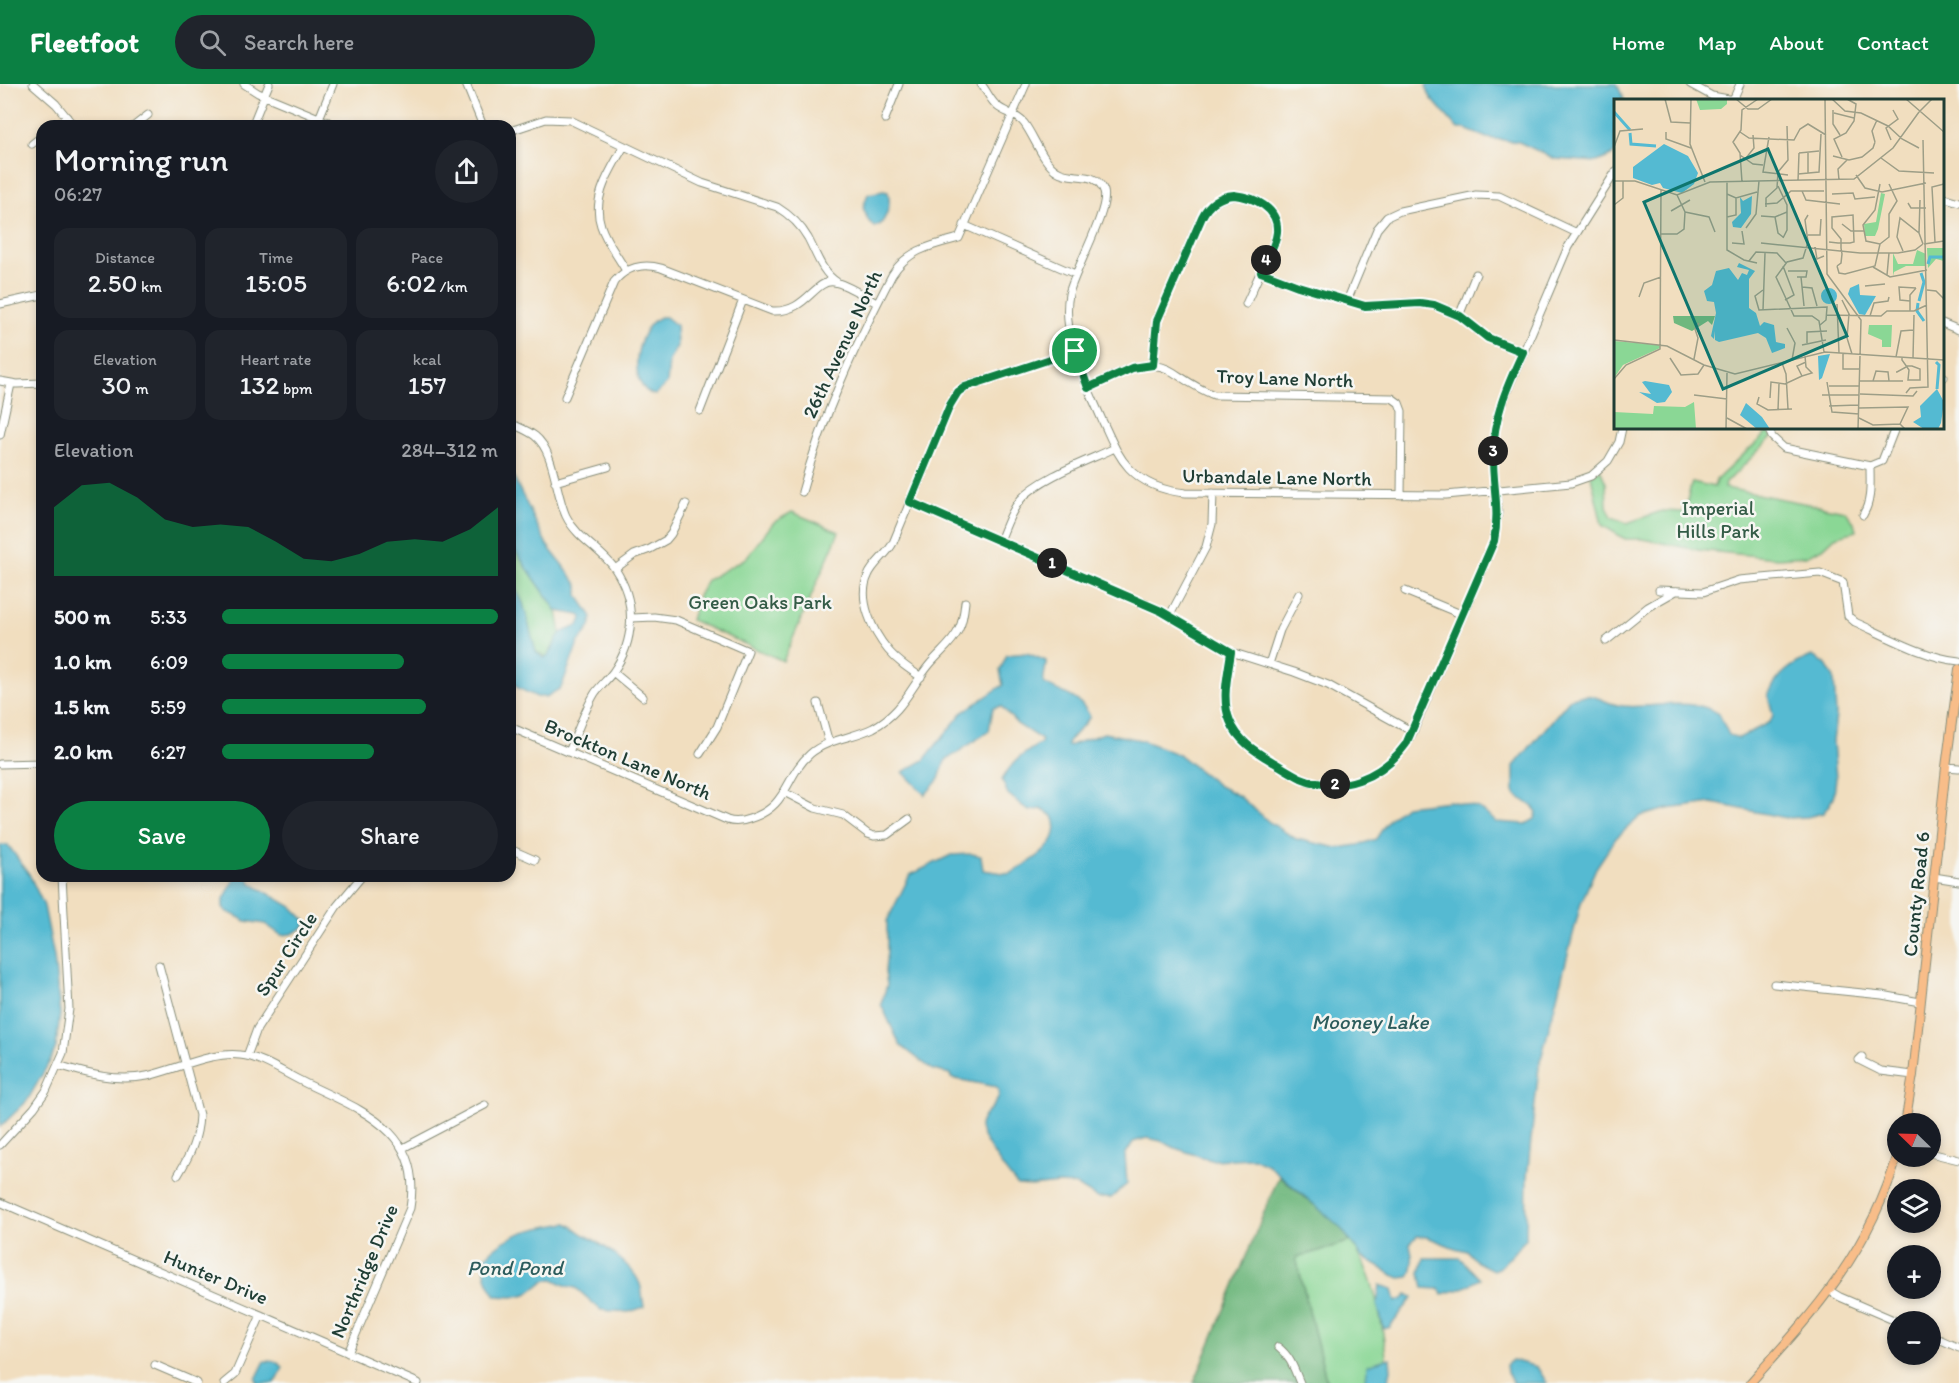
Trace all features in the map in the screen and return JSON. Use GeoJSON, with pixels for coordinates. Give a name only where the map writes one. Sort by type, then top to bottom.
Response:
{"type":"FeatureCollection","features":[{"type":"Feature","properties":{"kind":"main road","name":"County Road 6"},"geometry":{"type":"LineString","coordinates":[[1907,1113],[1959,669]]}},
{"type":"Feature","properties":{"kind":"main road"},"geometry":{"type":"LineString","coordinates":[[1750,1383],[1830,1291],[1857,1252],[1871,1226],[1894,1167]]}},
{"type":"Feature","properties":{"kind":"street"},"geometry":{"type":"LineString","coordinates":[[33,84],[44,92],[69,120]]}},
{"type":"Feature","properties":{"kind":"street"},"geometry":{"type":"LineString","coordinates":[[244,84],[264,96],[324,120]]}},
{"type":"Feature","properties":{"kind":"street"},"geometry":{"type":"LineString","coordinates":[[254,120],[269,84]]}},
{"type":"Feature","properties":{"kind":"street"},"geometry":{"type":"LineString","coordinates":[[319,118],[333,84]]}},
{"type":"Feature","properties":{"kind":"street"},"geometry":{"type":"LineString","coordinates":[[466,84],[481,120]]}},
{"type":"Feature","properties":{"kind":"street"},"geometry":{"type":"LineString","coordinates":[[885,119],[899,84]]}},
{"type":"Feature","properties":{"kind":"street"},"geometry":{"type":"LineString","coordinates":[[981,84],[996,105],[1013,114]]}},
{"type":"Feature","properties":{"kind":"street","name":"26th Avenue North"},"geometry":{"type":"LineString","coordinates":[[802,492],[818,438],[844,370],[896,267],[918,250],[959,238],[1026,84]]}},
{"type":"Feature","properties":{"kind":"street"},"geometry":{"type":"LineString","coordinates":[[1690,84],[1712,96],[1728,99]]}},
{"type":"Feature","properties":{"kind":"street"},"geometry":{"type":"LineString","coordinates":[[1733,99],[1740,84]]}},
{"type":"Feature","properties":{"kind":"street","name":"Urbandale Lane North"},"geometry":{"type":"LineString","coordinates":[[1013,114],[1023,120],[1053,168],[1063,174],[1088,176],[1104,189],[1103,210],[1075,274],[1068,302],[1069,319],[1075,351],[1088,388],[1115,448],[1128,467],[1138,476],[1160,488],[1186,493],[1462,495],[1571,483],[1592,476],[1608,461],[1614,452],[1622,429]]}},
{"type":"Feature","properties":{"kind":"street"},"geometry":{"type":"LineString","coordinates":[[142,120],[148,115]]}},
{"type":"Feature","properties":{"kind":"street"},"geometry":{"type":"LineString","coordinates":[[63,120],[67,117]]}},
{"type":"Feature","properties":{"kind":"street"},"geometry":{"type":"LineString","coordinates":[[516,128],[558,118],[581,124],[702,183],[766,203],[786,213],[802,228],[827,274],[877,303]]}},
{"type":"Feature","properties":{"kind":"street"},"geometry":{"type":"LineString","coordinates":[[32,144],[36,141]]}},
{"type":"Feature","properties":{"kind":"street"},"geometry":{"type":"LineString","coordinates":[[624,146],[603,185],[598,206],[601,227],[626,271]]}},
{"type":"Feature","properties":{"kind":"street"},"geometry":{"type":"LineString","coordinates":[[1231,652],[1226,700],[1231,724],[1237,734],[1254,751],[1313,782],[1340,784],[1366,778],[1389,764],[1398,755],[1413,732],[1494,541],[1498,512],[1492,457],[1495,425],[1505,395],[1568,247],[1614,174]]}},
{"type":"Feature","properties":{"kind":"street"},"geometry":{"type":"LineString","coordinates":[[1347,301],[1377,229],[1387,217],[1400,211],[1476,195],[1499,196],[1577,233]]}},
{"type":"Feature","properties":{"kind":"street"},"geometry":{"type":"LineString","coordinates":[[1088,388],[1132,368],[1153,365],[1157,321],[1202,217],[1211,203],[1226,196],[1251,198],[1267,207],[1275,219],[1277,232],[1246,304]]}},
{"type":"Feature","properties":{"kind":"street"},"geometry":{"type":"LineString","coordinates":[[1944,198],[1959,202]]}},
{"type":"Feature","properties":{"kind":"street"},"geometry":{"type":"LineString","coordinates":[[964,225],[1075,274]]}},
{"type":"Feature","properties":{"kind":"street"},"geometry":{"type":"LineString","coordinates":[[565,397],[610,290],[626,271],[643,266],[661,268],[764,308],[781,311],[797,306],[824,283],[840,283]]}},
{"type":"Feature","properties":{"kind":"street"},"geometry":{"type":"LineString","coordinates":[[1261,272],[1365,306],[1420,303],[1434,305],[1459,316],[1488,338],[1523,352]]}},
{"type":"Feature","properties":{"kind":"street"},"geometry":{"type":"LineString","coordinates":[[1459,316],[1476,274]]}},
{"type":"Feature","properties":{"kind":"street"},"geometry":{"type":"LineString","coordinates":[[0,304],[36,296]]}},
{"type":"Feature","properties":{"kind":"street"},"geometry":{"type":"LineString","coordinates":[[700,411],[743,300]]}},
{"type":"Feature","properties":{"kind":"street"},"geometry":{"type":"LineString","coordinates":[[1944,324],[1959,330]]}},
{"type":"Feature","properties":{"kind":"street"},"geometry":{"type":"LineString","coordinates":[[921,676],[887,650],[878,636],[871,622],[864,592],[868,575],[890,550],[950,405],[958,392],[972,384],[1075,351]]}},
{"type":"Feature","properties":{"kind":"street","name":"Troy Lane North"},"geometry":{"type":"LineString","coordinates":[[1153,365],[1172,371],[1192,385],[1214,395],[1226,397],[1356,397],[1396,400],[1401,406],[1402,417],[1401,495]]}},
{"type":"Feature","properties":{"kind":"street"},"geometry":{"type":"LineString","coordinates":[[0,381],[11,384],[36,383]]}},
{"type":"Feature","properties":{"kind":"street"},"geometry":{"type":"LineString","coordinates":[[0,435],[11,384]]}},
{"type":"Feature","properties":{"kind":"street"},"geometry":{"type":"LineString","coordinates":[[516,425],[540,440],[545,448],[561,503],[571,525],[615,569],[627,592],[632,618],[626,648],[613,672],[594,694],[568,752]]}},
{"type":"Feature","properties":{"kind":"street"},"geometry":{"type":"LineString","coordinates":[[1768,429],[1777,443],[1784,448],[1870,466],[1882,461],[1895,429]]}},
{"type":"Feature","properties":{"kind":"street"},"geometry":{"type":"LineString","coordinates":[[1000,541],[1014,510],[1028,492],[1047,480],[1115,448]]}},
{"type":"Feature","properties":{"kind":"street"},"geometry":{"type":"LineString","coordinates":[[1863,515],[1868,507],[1870,496],[1870,466]]}},
{"type":"Feature","properties":{"kind":"street"},"geometry":{"type":"LineString","coordinates":[[555,482],[608,467]]}},
{"type":"Feature","properties":{"kind":"street"},"geometry":{"type":"LineString","coordinates":[[1170,615],[1206,547],[1212,524],[1213,493]]}},
{"type":"Feature","properties":{"kind":"street"},"geometry":{"type":"LineString","coordinates":[[910,502],[1170,615],[1231,652],[1328,685],[1413,732]]}},
{"type":"Feature","properties":{"kind":"street"},"geometry":{"type":"LineString","coordinates":[[615,569],[634,555],[666,540],[686,504]]}},
{"type":"Feature","properties":{"kind":"street"},"geometry":{"type":"LineString","coordinates":[[1659,590],[1703,592],[1739,580],[1820,573],[1843,582],[1848,616],[1855,622],[1922,651],[1948,660],[1959,661]]}},
{"type":"Feature","properties":{"kind":"street"},"geometry":{"type":"LineString","coordinates":[[1405,591],[1463,615]]}},
{"type":"Feature","properties":{"kind":"street"},"geometry":{"type":"LineString","coordinates":[[1606,640],[1648,607],[1676,591]]}},
{"type":"Feature","properties":{"kind":"street"},"geometry":{"type":"LineString","coordinates":[[1269,664],[1280,630],[1299,594]]}},
{"type":"Feature","properties":{"kind":"street"},"geometry":{"type":"LineString","coordinates":[[909,819],[887,835],[874,836],[843,815],[815,808],[784,792],[802,762],[819,747],[870,729],[883,722],[905,701],[934,659],[954,639],[962,622],[965,602]]}},
{"type":"Feature","properties":{"kind":"street"},"geometry":{"type":"LineString","coordinates":[[632,618],[676,620],[748,651],[717,726],[700,754]]}},
{"type":"Feature","properties":{"kind":"street"},"geometry":{"type":"LineString","coordinates":[[613,672],[643,697]]}},
{"type":"Feature","properties":{"kind":"street"},"geometry":{"type":"LineString","coordinates":[[818,703],[829,743]]}},
{"type":"Feature","properties":{"kind":"street","name":"Brockton Lane North"},"geometry":{"type":"LineString","coordinates":[[516,729],[732,822],[744,821],[762,814],[778,802],[784,792]]}},
{"type":"Feature","properties":{"kind":"street"},"geometry":{"type":"LineString","coordinates":[[0,764],[36,763]]}},
{"type":"Feature","properties":{"kind":"street"},"geometry":{"type":"LineString","coordinates":[[1946,767],[1959,768]]}},
{"type":"Feature","properties":{"kind":"street"},"geometry":{"type":"LineString","coordinates":[[516,852],[535,860]]}},
{"type":"Feature","properties":{"kind":"street"},"geometry":{"type":"LineString","coordinates":[[1934,877],[1959,881]]}},
{"type":"Feature","properties":{"kind":"street"},"geometry":{"type":"LineString","coordinates":[[0,1145],[34,1108],[46,1091],[63,1053],[69,1009],[62,882]]}},
{"type":"Feature","properties":{"kind":"street","name":"Spur Circle"},"geometry":{"type":"LineString","coordinates":[[247,1056],[257,1029],[338,906],[357,882]]}},
{"type":"Feature","properties":{"kind":"street"},"geometry":{"type":"LineString","coordinates":[[159,965],[196,1102],[198,1126],[193,1149],[178,1175]]}},
{"type":"Feature","properties":{"kind":"street"},"geometry":{"type":"LineString","coordinates":[[1774,984],[1882,995],[1920,1002]]}},
{"type":"Feature","properties":{"kind":"street","name":"Northridge Drive"},"geometry":{"type":"LineString","coordinates":[[58,1065],[101,1076],[124,1079],[149,1076],[230,1054],[247,1056],[368,1115],[390,1131],[403,1148],[411,1179],[410,1208],[348,1353]]}},
{"type":"Feature","properties":{"kind":"street"},"geometry":{"type":"LineString","coordinates":[[1862,1057],[1859,1060],[1881,1071],[1912,1075]]}},
{"type":"Feature","properties":{"kind":"street"},"geometry":{"type":"LineString","coordinates":[[403,1148],[485,1105]]}},
{"type":"Feature","properties":{"kind":"street"},"geometry":{"type":"LineString","coordinates":[[1941,1156],[1959,1160]]}},
{"type":"Feature","properties":{"kind":"street","name":"Hunter Drive"},"geometry":{"type":"LineString","coordinates":[[0,1202],[418,1383]]}},
{"type":"Feature","properties":{"kind":"street"},"geometry":{"type":"LineString","coordinates":[[1830,1291],[1887,1317]]}},
{"type":"Feature","properties":{"kind":"street"},"geometry":{"type":"LineString","coordinates":[[224,1383],[235,1374],[261,1315]]}},
{"type":"Feature","properties":{"kind":"street"},"geometry":{"type":"LineString","coordinates":[[1941,1340],[1959,1348]]}},
{"type":"Feature","properties":{"kind":"street"},"geometry":{"type":"LineString","coordinates":[[1278,1347],[1293,1363],[1300,1383]]}},
{"type":"Feature","properties":{"kind":"street"},"geometry":{"type":"LineString","coordinates":[[155,1365],[197,1383]]}},
{"type":"Feature","properties":{"kind":"green space","name":"Imperial Hills Park"},"geometry":{"type":"Polygon","coordinates":[[[1769,431],[1772,437],[1726,483],[1725,488],[1845,511],[1854,522],[1856,531],[1835,537],[1823,548],[1806,556],[1777,558],[1698,550],[1643,539],[1625,539],[1602,525],[1591,476],[1600,469],[1606,483],[1607,506],[1612,517],[1627,523],[1662,511],[1684,512],[1692,482],[1714,487],[1716,480],[1769,431]]]}},
{"type":"Feature","properties":{"kind":"green space","name":"Green Oaks Park"},"geometry":{"type":"Polygon","coordinates":[[[792,512],[839,532],[783,661],[691,620],[698,596],[707,580],[746,558],[774,522],[792,512]]]}},
{"type":"Feature","properties":{"kind":"green space"},"geometry":{"type":"Polygon","coordinates":[[[516,549],[557,611],[561,634],[547,657],[536,652],[516,609],[516,549]]]}},
{"type":"Feature","properties":{"kind":"green space"},"geometry":{"type":"Polygon","coordinates":[[[1279,1176],[1341,1227],[1351,1241],[1296,1258],[1327,1383],[1194,1383],[1279,1176]]]}},
{"type":"Feature","properties":{"kind":"green space"},"geometry":{"type":"Polygon","coordinates":[[[1351,1241],[1368,1273],[1379,1309],[1389,1383],[1327,1383],[1296,1258],[1351,1241]]]}},
{"type":"Feature","properties":{"kind":"water"},"geometry":{"type":"Polygon","coordinates":[[[1427,84],[1617,84],[1624,99],[1614,99],[1614,153],[1597,162],[1555,159],[1519,142],[1487,138],[1465,129],[1458,129],[1431,98],[1427,84]]]}},
{"type":"Feature","properties":{"kind":"water"},"geometry":{"type":"Polygon","coordinates":[[[888,192],[888,208],[881,224],[874,227],[868,220],[863,207],[868,194],[888,192]]]}},
{"type":"Feature","properties":{"kind":"water"},"geometry":{"type":"Polygon","coordinates":[[[660,317],[666,317],[676,325],[677,346],[669,361],[667,384],[655,395],[646,390],[640,381],[637,357],[645,332],[660,317]]]}},
{"type":"Feature","properties":{"kind":"water"},"geometry":{"type":"Polygon","coordinates":[[[516,482],[547,545],[578,585],[578,596],[592,617],[590,627],[578,643],[561,688],[546,697],[537,697],[516,685],[516,590],[523,603],[536,652],[544,658],[550,653],[560,634],[577,626],[581,621],[582,617],[579,615],[557,611],[516,552],[516,482]]]}},
{"type":"Feature","properties":{"kind":"water","name":"Mooney Lake"},"geometry":{"type":"Polygon","coordinates":[[[1027,653],[1046,661],[1044,683],[1076,699],[1090,717],[1067,743],[1068,746],[1104,733],[1141,740],[1179,755],[1219,786],[1239,796],[1269,822],[1296,839],[1338,848],[1359,845],[1376,839],[1389,819],[1405,806],[1450,801],[1479,808],[1496,822],[1526,824],[1535,819],[1537,812],[1514,791],[1514,766],[1570,699],[1592,696],[1623,706],[1684,704],[1697,706],[1719,714],[1729,735],[1739,738],[1770,722],[1773,715],[1768,695],[1776,681],[1797,663],[1812,656],[1825,663],[1834,678],[1836,715],[1833,742],[1836,778],[1834,794],[1823,813],[1807,817],[1786,818],[1712,803],[1667,809],[1641,816],[1616,838],[1596,868],[1581,903],[1539,1067],[1527,1177],[1526,1239],[1500,1267],[1493,1270],[1477,1262],[1467,1251],[1427,1237],[1417,1236],[1410,1244],[1411,1273],[1409,1277],[1400,1278],[1362,1257],[1340,1227],[1268,1165],[1253,1158],[1211,1160],[1147,1138],[1133,1142],[1125,1155],[1127,1184],[1111,1198],[1097,1198],[1076,1185],[1018,1186],[1002,1167],[981,1133],[981,1122],[998,1098],[997,1087],[951,1078],[950,1074],[933,1070],[900,1045],[881,1004],[887,985],[885,972],[887,921],[910,875],[951,855],[972,854],[981,856],[983,870],[1010,874],[1036,858],[1055,835],[1056,826],[1053,816],[1041,809],[1029,811],[1008,794],[1002,780],[1014,763],[1042,740],[1017,724],[1001,706],[993,708],[989,731],[945,761],[939,779],[925,795],[903,772],[924,760],[962,713],[1003,685],[1000,670],[1007,655],[1027,653]]]}},
{"type":"Feature","properties":{"kind":"water"},"geometry":{"type":"Polygon","coordinates":[[[0,845],[8,845],[29,874],[44,906],[54,957],[60,1014],[56,1047],[50,1061],[27,1101],[0,1127],[0,845]]]}},
{"type":"Feature","properties":{"kind":"water"},"geometry":{"type":"Polygon","coordinates":[[[233,882],[251,882],[292,907],[307,922],[303,928],[292,934],[281,935],[265,924],[246,921],[226,911],[223,901],[233,882]]]}},
{"type":"Feature","properties":{"kind":"water","name":"Pond Pond"},"geometry":{"type":"Polygon","coordinates":[[[567,1223],[609,1250],[631,1270],[640,1284],[644,1307],[629,1312],[601,1310],[576,1288],[553,1279],[544,1281],[527,1294],[513,1297],[496,1296],[486,1278],[485,1257],[503,1242],[523,1232],[567,1223]]]}},
{"type":"Feature","properties":{"kind":"water"},"geometry":{"type":"Polygon","coordinates":[[[1424,1258],[1460,1258],[1480,1279],[1461,1289],[1443,1294],[1439,1289],[1423,1288],[1420,1273],[1424,1258]]]}},
{"type":"Feature","properties":{"kind":"water"},"geometry":{"type":"Polygon","coordinates":[[[1380,1285],[1393,1289],[1396,1302],[1407,1294],[1413,1297],[1390,1327],[1384,1329],[1377,1304],[1380,1285]]]}},
{"type":"Feature","properties":{"kind":"water"},"geometry":{"type":"Polygon","coordinates":[[[1390,1358],[1391,1370],[1388,1383],[1366,1383],[1367,1365],[1390,1358]]]}},
{"type":"Feature","properties":{"kind":"water"},"geometry":{"type":"Polygon","coordinates":[[[1512,1360],[1537,1367],[1547,1383],[1513,1383],[1507,1373],[1506,1365],[1512,1360]]]}},
{"type":"Feature","properties":{"kind":"water"},"geometry":{"type":"Polygon","coordinates":[[[265,1361],[275,1362],[283,1367],[274,1383],[258,1383],[256,1379],[265,1361]]]}},
{"type":"Feature","properties":{"kind":"route"},"geometry":{"type":"LineString","coordinates":[[1234,195],[1251,198],[1267,207],[1275,219],[1277,232],[1275,240],[1261,272],[1298,286],[1365,306],[1420,303],[1448,309],[1488,338],[1523,352],[1495,425],[1492,457],[1498,512],[1494,541],[1413,732],[1389,764],[1366,778],[1340,784],[1313,782],[1300,777],[1254,751],[1237,734],[1231,724],[1227,712],[1226,688],[1231,652],[1161,611],[910,502],[950,405],[958,392],[972,384],[1075,351],[1088,388],[1132,368],[1153,365],[1157,321],[1202,217],[1211,203],[1234,195]]}}]}
